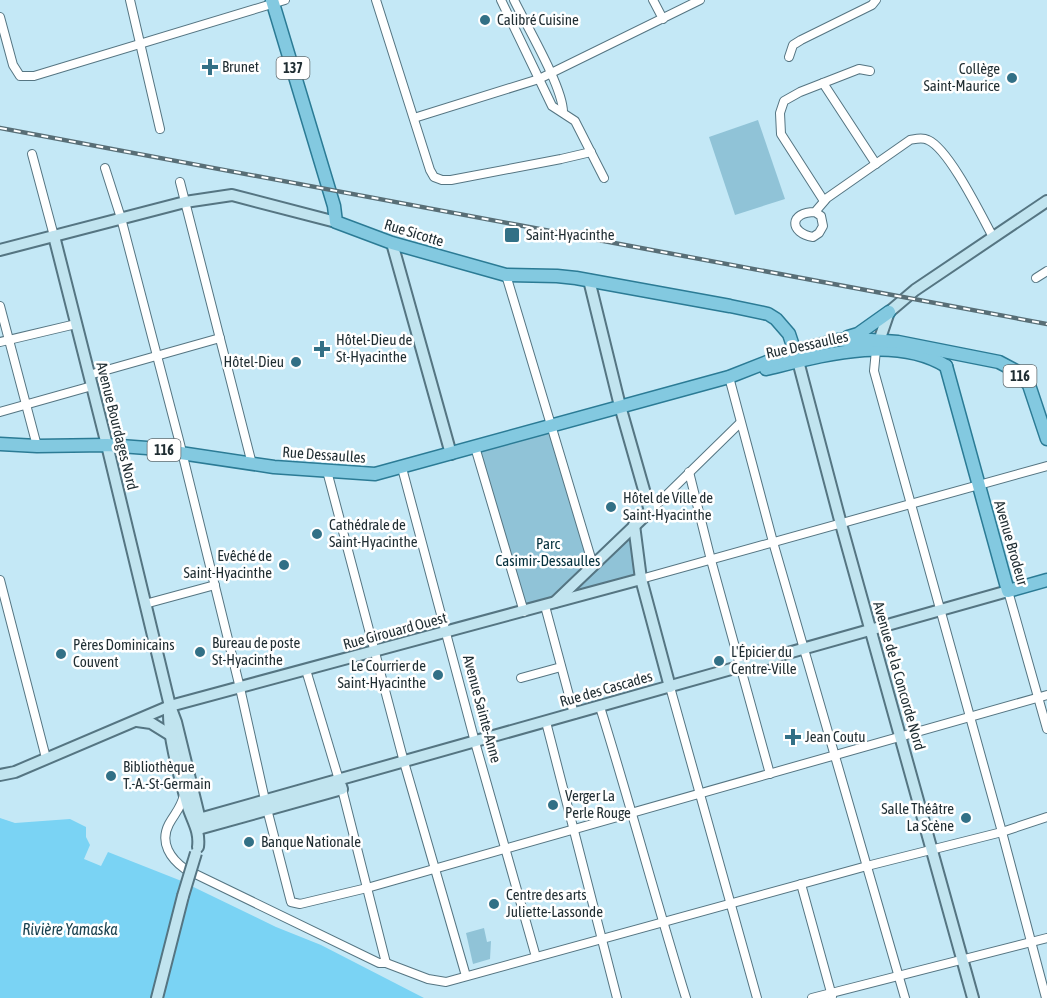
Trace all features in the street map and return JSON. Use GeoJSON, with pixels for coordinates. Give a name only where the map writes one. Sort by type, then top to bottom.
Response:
{"type":"FeatureCollection","features":[{"type":"Feature","properties":{"kind":"main road","name":"137"},"geometry":{"type":"LineString","coordinates":[[277,1],[334,206],[336,222]]}},
{"type":"Feature","properties":{"kind":"main road","name":"Rue Sicotte"},"geometry":{"type":"LineString","coordinates":[[336,222],[392,243],[506,275],[557,276],[589,280],[753,310],[776,319],[789,334],[797,356]]}},
{"type":"Feature","properties":{"kind":"main road"},"geometry":{"type":"LineString","coordinates":[[838,340],[858,334],[889,312]]}},
{"type":"Feature","properties":{"kind":"main road","name":"Rue Dessaulles"},"geometry":{"type":"LineString","coordinates":[[797,356],[838,340],[877,345],[933,358],[946,366]]}},
{"type":"Feature","properties":{"kind":"main road","name":"Rue Dessaulles"},"geometry":{"type":"LineString","coordinates":[[0,444],[107,445],[183,453],[252,464],[375,474],[729,377],[743,373],[757,365],[797,356],[850,351],[898,342],[956,354]]}},
{"type":"Feature","properties":{"kind":"main road"},"geometry":{"type":"LineString","coordinates":[[946,366],[949,359],[956,354]]}},
{"type":"Feature","properties":{"kind":"main road","name":"116"},"geometry":{"type":"LineString","coordinates":[[956,354],[999,362],[1016,371],[1029,386],[1047,440]]}},
{"type":"Feature","properties":{"kind":"main road","name":"Avenue Brodeur"},"geometry":{"type":"LineString","coordinates":[[946,366],[1008,591]]}},
{"type":"Feature","properties":{"kind":"main road","name":"Rue des Cascades"},"geometry":{"type":"LineString","coordinates":[[1008,591],[1047,580]]}},
{"type":"Feature","properties":{"kind":"street"},"geometry":{"type":"LineString","coordinates":[[130,0],[160,129]]}},
{"type":"Feature","properties":{"kind":"street"},"geometry":{"type":"LineString","coordinates":[[376,0],[434,177],[441,180],[469,178],[591,152]]}},
{"type":"Feature","properties":{"kind":"street"},"geometry":{"type":"LineString","coordinates":[[501,0],[552,106],[575,121],[604,178]]}},
{"type":"Feature","properties":{"kind":"street"},"geometry":{"type":"LineString","coordinates":[[514,0],[563,102],[563,112]]}},
{"type":"Feature","properties":{"kind":"street"},"geometry":{"type":"LineString","coordinates":[[653,0],[663,19]]}},
{"type":"Feature","properties":{"kind":"street"},"geometry":{"type":"LineString","coordinates":[[414,118],[539,79],[700,0]]}},
{"type":"Feature","properties":{"kind":"street"},"geometry":{"type":"LineString","coordinates":[[789,57],[793,45],[872,5],[876,0]]}},
{"type":"Feature","properties":{"kind":"street"},"geometry":{"type":"LineString","coordinates":[[0,17],[13,65],[20,76],[34,76],[277,1]]}},
{"type":"Feature","properties":{"kind":"street"},"geometry":{"type":"LineString","coordinates":[[514,26],[524,21]]}},
{"type":"Feature","properties":{"kind":"street"},"geometry":{"type":"LineString","coordinates":[[824,201],[781,134],[780,112],[784,101],[823,83],[859,69],[870,72]]}},
{"type":"Feature","properties":{"kind":"street"},"geometry":{"type":"LineString","coordinates":[[823,83],[876,164]]}},
{"type":"Feature","properties":{"kind":"street"},"geometry":{"type":"LineString","coordinates":[[815,212],[824,201],[910,140],[926,139],[935,144],[964,184],[993,237]]}},
{"type":"Feature","properties":{"kind":"street","name":"Avenue Bourdages Nord"},"geometry":{"type":"LineString","coordinates":[[32,154],[107,445],[200,827],[197,850],[157,998]]}},
{"type":"Feature","properties":{"kind":"street"},"geometry":{"type":"LineString","coordinates":[[105,168],[121,218],[183,453],[291,902],[300,904],[367,888],[1047,695]]}},
{"type":"Feature","properties":{"kind":"street"},"geometry":{"type":"LineString","coordinates":[[180,182],[252,464]]}},
{"type":"Feature","properties":{"kind":"street","name":"Rue Sicotte"},"geometry":{"type":"LineString","coordinates":[[0,250],[220,195],[232,195],[336,222]]}},
{"type":"Feature","properties":{"kind":"street"},"geometry":{"type":"LineString","coordinates":[[1046,998],[912,504],[873,371],[877,345],[889,312],[915,290],[1047,201]]}},
{"type":"Feature","properties":{"kind":"street"},"geometry":{"type":"LineString","coordinates":[[392,243],[451,454]]}},
{"type":"Feature","properties":{"kind":"street"},"geometry":{"type":"LineString","coordinates":[[1036,278],[1047,271]]}},
{"type":"Feature","properties":{"kind":"street"},"geometry":{"type":"LineString","coordinates":[[506,275],[593,565]]}},
{"type":"Feature","properties":{"kind":"street"},"geometry":{"type":"LineString","coordinates":[[589,280],[620,406],[650,510]]}},
{"type":"Feature","properties":{"kind":"street"},"geometry":{"type":"LineString","coordinates":[[0,306],[37,446]]}},
{"type":"Feature","properties":{"kind":"street"},"geometry":{"type":"LineString","coordinates":[[0,342],[76,324]]}},
{"type":"Feature","properties":{"kind":"street"},"geometry":{"type":"LineString","coordinates":[[0,412],[26,405],[158,356],[219,338]]}},
{"type":"Feature","properties":{"kind":"street","name":"Avenue de la Concorde Nord"},"geometry":{"type":"LineString","coordinates":[[797,356],[841,524],[973,998]]}},
{"type":"Feature","properties":{"kind":"street"},"geometry":{"type":"LineString","coordinates":[[729,377],[773,543],[905,998]]}},
{"type":"Feature","properties":{"kind":"street","name":"Rue Girouard Ouest"},"geometry":{"type":"LineString","coordinates":[[0,775],[15,772],[170,706],[549,605],[740,423]]}},
{"type":"Feature","properties":{"kind":"street"},"geometry":{"type":"LineString","coordinates":[[475,447],[524,612]]}},
{"type":"Feature","properties":{"kind":"street"},"geometry":{"type":"LineString","coordinates":[[574,714],[561,667],[549,605],[1047,466]]}},
{"type":"Feature","properties":{"kind":"street","name":"Avenue Sainte-Anne"},"geometry":{"type":"LineString","coordinates":[[402,468],[475,742],[536,957]]}},
{"type":"Feature","properties":{"kind":"street"},"geometry":{"type":"LineString","coordinates":[[327,471],[404,762],[466,976]]}},
{"type":"Feature","properties":{"kind":"street"},"geometry":{"type":"LineString","coordinates":[[689,472],[770,774]]}},
{"type":"Feature","properties":{"kind":"street"},"geometry":{"type":"LineString","coordinates":[[634,525],[641,579],[729,904],[757,998]]}},
{"type":"Feature","properties":{"kind":"street"},"geometry":{"type":"LineString","coordinates":[[0,580],[46,758]]}},
{"type":"Feature","properties":{"kind":"street"},"geometry":{"type":"LineString","coordinates":[[145,604],[214,585]]}},
{"type":"Feature","properties":{"kind":"street","name":"Rue des Cascades"},"geometry":{"type":"LineString","coordinates":[[200,827],[404,762],[1008,591]]}},
{"type":"Feature","properties":{"kind":"street","name":"Avenue Brodeur"},"geometry":{"type":"LineString","coordinates":[[1008,591],[1047,729]]}},
{"type":"Feature","properties":{"kind":"street"},"geometry":{"type":"LineString","coordinates":[[521,678],[561,667]]}},
{"type":"Feature","properties":{"kind":"street"},"geometry":{"type":"LineString","coordinates":[[306,670],[340,784],[386,963]]}},
{"type":"Feature","properties":{"kind":"street","name":"Avenue Bourdages Nord"},"geometry":{"type":"LineString","coordinates":[[170,706],[169,723],[184,790],[189,810],[200,827]]}},
{"type":"Feature","properties":{"kind":"street"},"geometry":{"type":"LineString","coordinates":[[600,706],[686,998]]}},
{"type":"Feature","properties":{"kind":"street"},"geometry":{"type":"LineString","coordinates":[[135,720],[151,723],[172,736]]}},
{"type":"Feature","properties":{"kind":"street"},"geometry":{"type":"LineString","coordinates":[[546,722],[617,998]]}},
{"type":"Feature","properties":{"kind":"street","name":"Rue des Cascades"},"geometry":{"type":"LineString","coordinates":[[200,827],[266,805],[323,794],[340,784]]}},
{"type":"Feature","properties":{"kind":"street"},"geometry":{"type":"LineString","coordinates":[[184,790],[182,806],[167,828],[167,848],[172,860],[185,869],[379,963],[386,963],[428,980],[446,982],[867,866],[1002,832],[1047,817]]}},
{"type":"Feature","properties":{"kind":"street"},"geometry":{"type":"LineString","coordinates":[[801,884],[832,996]]}},
{"type":"Feature","properties":{"kind":"street"},"geometry":{"type":"LineString","coordinates":[[812,998],[832,996],[898,976],[1047,938]]}},
{"type":"Feature","properties":{"kind":"green space"},"geometry":{"type":"Polygon","coordinates":[[[758,120],[785,199],[735,215],[709,137],[758,120]]]}},
{"type":"Feature","properties":{"kind":"green space","name":"Parc Casimir-Dessaulles"},"geometry":{"type":"Polygon","coordinates":[[[551,426],[593,565],[552,604],[524,612],[475,447],[551,426]]]}},
{"type":"Feature","properties":{"kind":"green space"},"geometry":{"type":"Polygon","coordinates":[[[631,533],[637,576],[565,597],[631,533]]]}},
{"type":"Feature","properties":{"kind":"green space"},"geometry":{"type":"Polygon","coordinates":[[[484,928],[487,942],[491,941],[490,959],[473,964],[466,933],[484,928]]]}},
{"type":"Feature","properties":{"kind":"water","name":"Rivière Yamaska"},"geometry":{"type":"Polygon","coordinates":[[[0,818],[15,823],[70,819],[86,827],[86,837],[90,845],[84,859],[101,866],[108,852],[179,880],[276,927],[321,945],[424,998],[0,998],[0,818]]]}},
{"type":"Feature","properties":{"kind":"railway"},"geometry":{"type":"LineString","coordinates":[[0,128],[1047,324]]}},
{"type":"Feature","properties":{"kind":"place","name":"Calibré Cuisine"},"geometry":{"type":"Point","coordinates":[485,20]}},
{"type":"Feature","properties":{"kind":"place","name":"Brunet"},"geometry":{"type":"Point","coordinates":[210,67]}},
{"type":"Feature","properties":{"kind":"place","name":"Collège Saint-Maurice"},"geometry":{"type":"Point","coordinates":[1012,78]}},
{"type":"Feature","properties":{"kind":"place","name":"Saint-Hyacinthe"},"geometry":{"type":"Point","coordinates":[512,235]}},
{"type":"Feature","properties":{"kind":"place","name":"Hôtel-Dieu de St-Hyacinthe"},"geometry":{"type":"Point","coordinates":[322,349]}},
{"type":"Feature","properties":{"kind":"place","name":"Hôtel-Dieu"},"geometry":{"type":"Point","coordinates":[296,362]}},
{"type":"Feature","properties":{"kind":"place","name":"Hôtel de Ville de Saint-Hyacinthe"},"geometry":{"type":"Point","coordinates":[611,507]}},
{"type":"Feature","properties":{"kind":"place","name":"Cathédrale de Saint-Hyacinthe"},"geometry":{"type":"Point","coordinates":[317,534]}},
{"type":"Feature","properties":{"kind":"place","name":"Evêché de Saint-Hyacinthe"},"geometry":{"type":"Point","coordinates":[284,565]}},
{"type":"Feature","properties":{"kind":"place","name":"Bureau de poste St-Hyacinthe"},"geometry":{"type":"Point","coordinates":[200,652]}},
{"type":"Feature","properties":{"kind":"place","name":"Pères Dominicains Couvent"},"geometry":{"type":"Point","coordinates":[61,654]}},
{"type":"Feature","properties":{"kind":"place","name":"L'Épicier du Centre-Ville"},"geometry":{"type":"Point","coordinates":[719,661]}},
{"type":"Feature","properties":{"kind":"place","name":"Le Courrier de Saint-Hyacinthe"},"geometry":{"type":"Point","coordinates":[438,675]}},
{"type":"Feature","properties":{"kind":"place","name":"Jean Coutu"},"geometry":{"type":"Point","coordinates":[793,737]}},
{"type":"Feature","properties":{"kind":"place","name":"Bibliothèque T.-A.-St-Germain"},"geometry":{"type":"Point","coordinates":[111,776]}},
{"type":"Feature","properties":{"kind":"place","name":"Verger La Perle Rouge"},"geometry":{"type":"Point","coordinates":[553,805]}},
{"type":"Feature","properties":{"kind":"place","name":"Salle Théâtre La Scène"},"geometry":{"type":"Point","coordinates":[966,818]}},
{"type":"Feature","properties":{"kind":"place","name":"Banque Nationale"},"geometry":{"type":"Point","coordinates":[249,842]}},
{"type":"Feature","properties":{"kind":"place","name":"Centre des arts Juliette-Lassonde"},"geometry":{"type":"Point","coordinates":[494,904]}}]}
